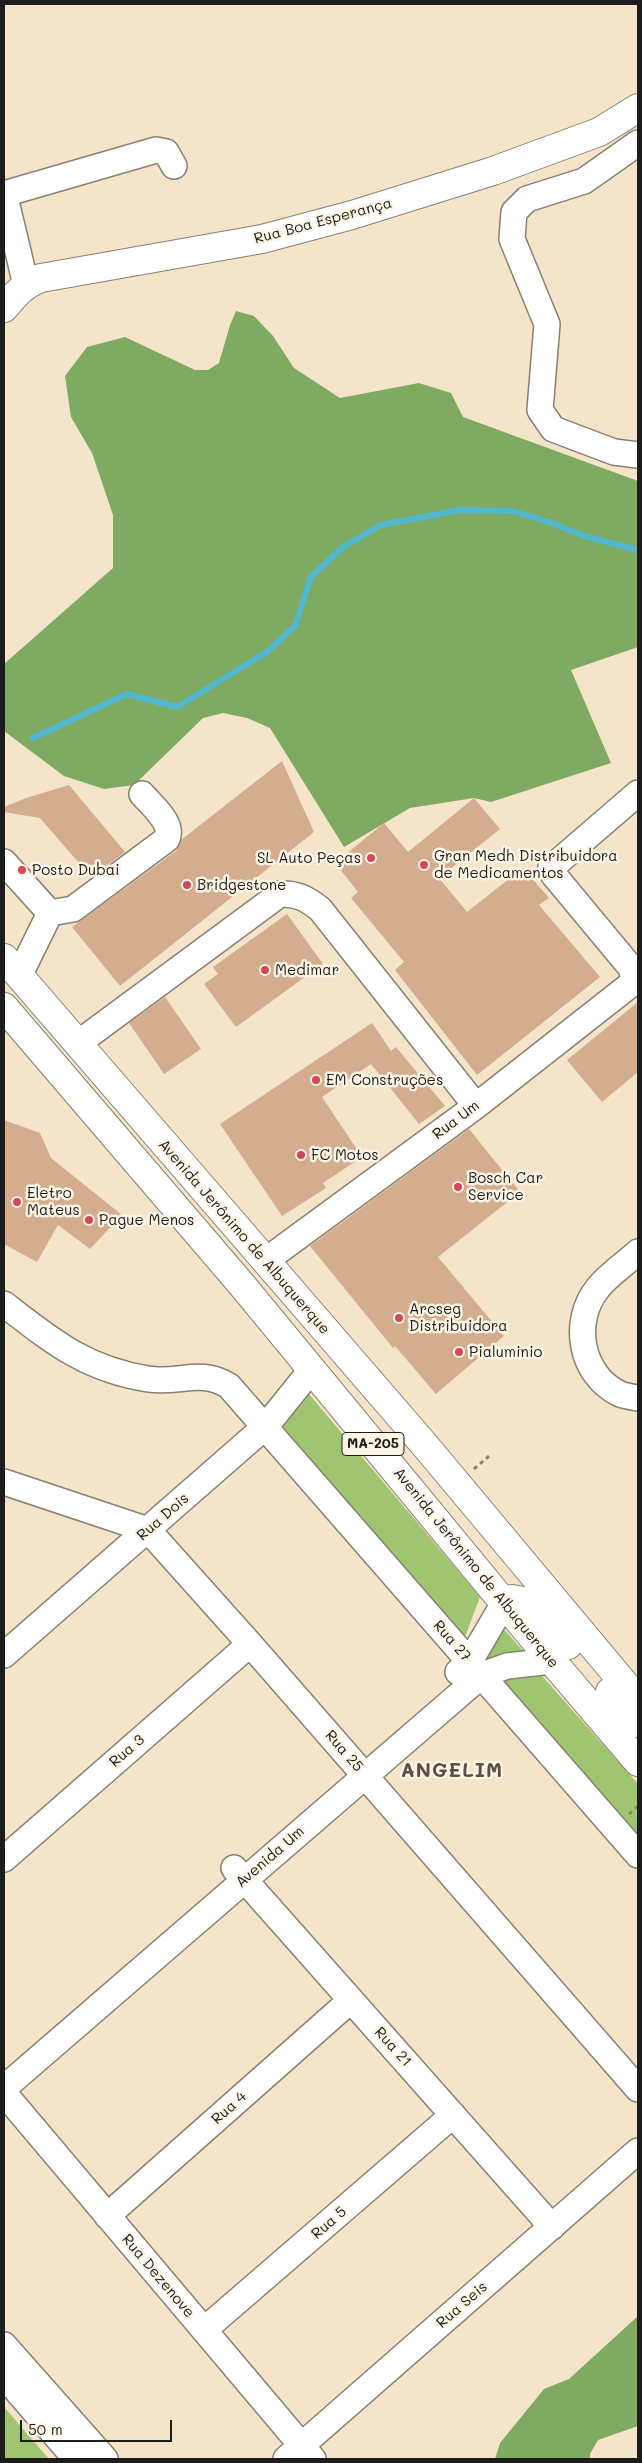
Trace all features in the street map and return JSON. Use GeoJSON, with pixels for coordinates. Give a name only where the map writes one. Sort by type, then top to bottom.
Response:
{"type":"FeatureCollection","features":[{"type":"Feature","properties":{"kind":"main road","name":"Rua Boa Esperança"},"geometry":{"type":"LineString","coordinates":[[4,308],[26,285],[51,276],[262,239],[343,217],[493,171],[601,152],[638,108]]}},
{"type":"Feature","properties":{"kind":"main road","name":"Avenida Jerônimo de Albuquerque"},"geometry":{"type":"LineString","coordinates":[[11,967],[428,1450],[638,1700]]}},
{"type":"Feature","properties":{"kind":"main road","name":"Avenida Jerônimo de Albuquerque"},"geometry":{"type":"LineString","coordinates":[[4,1007],[312,1369],[552,1661],[638,1762]]}},
{"type":"Feature","properties":{"kind":"main road"},"geometry":{"type":"LineString","coordinates":[[504,1603],[516,1599],[536,1608],[638,1723]]}},
{"type":"Feature","properties":{"kind":"street"},"geometry":{"type":"LineString","coordinates":[[638,143],[601,152],[584,181],[527,199],[514,212],[512,239],[547,324],[540,410],[553,429],[614,452],[638,455]]}},
{"type":"Feature","properties":{"kind":"street"},"geometry":{"type":"LineString","coordinates":[[26,285],[4,193],[156,150],[166,152],[174,166]]}},
{"type":"Feature","properties":{"kind":"street"},"geometry":{"type":"LineString","coordinates":[[11,967],[50,913],[73,909],[167,839],[170,832],[169,825],[142,794]]}},
{"type":"Feature","properties":{"kind":"street","name":"Rua Um"},"geometry":{"type":"LineString","coordinates":[[265,1261],[476,1106],[630,985],[633,980],[632,969],[553,874],[551,868],[638,794]]}},
{"type":"Feature","properties":{"kind":"street"},"geometry":{"type":"LineString","coordinates":[[4,862],[50,913]]}},
{"type":"Feature","properties":{"kind":"street"},"geometry":{"type":"LineString","coordinates":[[77,1044],[280,894],[292,893],[306,898],[320,908],[476,1106]]}},
{"type":"Feature","properties":{"kind":"street"},"geometry":{"type":"LineString","coordinates":[[629,1396],[605,1385],[589,1365],[582,1338],[583,1324],[592,1297],[598,1287],[638,1252]]}},
{"type":"Feature","properties":{"kind":"street","name":"Rua 27"},"geometry":{"type":"LineString","coordinates":[[4,1304],[58,1346],[90,1364],[149,1379],[181,1380],[202,1376],[220,1380],[229,1386],[266,1426],[638,1855]]}},
{"type":"Feature","properties":{"kind":"street","name":"Rua Dois"},"geometry":{"type":"LineString","coordinates":[[6,1650],[148,1530],[266,1426],[312,1369]]}},
{"type":"Feature","properties":{"kind":"street","name":"Rua 25"},"geometry":{"type":"LineString","coordinates":[[4,1482],[148,1530],[360,1769],[638,2089]]}},
{"type":"Feature","properties":{"kind":"street","name":"Avenida Um"},"geometry":{"type":"LineString","coordinates":[[4,2069],[239,1874],[476,1668],[504,1603]]}},
{"type":"Feature","properties":{"kind":"street","name":"Rua 3"},"geometry":{"type":"LineString","coordinates":[[4,1859],[250,1644]]}},
{"type":"Feature","properties":{"kind":"street","name":"Avenida Um"},"geometry":{"type":"LineString","coordinates":[[476,1668],[552,1661]]}},
{"type":"Feature","properties":{"kind":"street","name":"Avenida Um"},"geometry":{"type":"LineString","coordinates":[[4,2088],[239,1874]]}},
{"type":"Feature","properties":{"kind":"street","name":"Rua 21"},"geometry":{"type":"LineString","coordinates":[[239,1874],[552,2227]]}},
{"type":"Feature","properties":{"kind":"street","name":"Rua 4"},"geometry":{"type":"LineString","coordinates":[[107,2216],[351,2000]]}},
{"type":"Feature","properties":{"kind":"street","name":"Rua Dezenove"},"geometry":{"type":"LineString","coordinates":[[4,2093],[204,2330],[300,2455]]}},
{"type":"Feature","properties":{"kind":"street","name":"Rua 5"},"geometry":{"type":"LineString","coordinates":[[204,2330],[453,2115]]}},
{"type":"Feature","properties":{"kind":"street","name":"Rua Seis"},"geometry":{"type":"LineString","coordinates":[[300,2455],[638,2151]]}},
{"type":"Feature","properties":{"kind":"street"},"geometry":{"type":"LineString","coordinates":[[4,2344],[105,2459]]}},
{"type":"Feature","properties":{"kind":"street"},"geometry":{"type":"LineString","coordinates":[[4,2376],[76,2459]]}},
{"type":"Feature","properties":{"kind":"green space"},"geometry":{"type":"Polygon","coordinates":[[[236,311],[254,316],[273,336],[294,368],[340,398],[419,383],[451,393],[463,417],[638,481],[638,647],[571,670],[611,763],[491,802],[474,798],[410,808],[344,847],[270,728],[247,718],[223,713],[203,718],[134,785],[104,789],[64,776],[4,731],[4,664],[113,568],[113,515],[92,453],[71,417],[65,376],[87,347],[125,337],[195,370],[208,370],[219,363],[236,311]]]}},
{"type":"Feature","properties":{"kind":"green space"},"geometry":{"type":"Polygon","coordinates":[[[308,1393],[480,1597],[463,1642],[282,1427],[308,1393]]]}},
{"type":"Feature","properties":{"kind":"green space"},"geometry":{"type":"Polygon","coordinates":[[[502,1627],[523,1651],[487,1659],[502,1627]]]}},
{"type":"Feature","properties":{"kind":"green space"},"geometry":{"type":"Polygon","coordinates":[[[522,1676],[542,1676],[638,1784],[638,1838],[499,1682],[522,1676]]]}},
{"type":"Feature","properties":{"kind":"green space"},"geometry":{"type":"Polygon","coordinates":[[[638,2316],[638,2426],[598,2440],[590,2454],[590,2459],[495,2459],[500,2443],[544,2389],[569,2379],[638,2316]]]}},
{"type":"Feature","properties":{"kind":"green space"},"geometry":{"type":"Polygon","coordinates":[[[4,2407],[49,2459],[4,2459],[4,2407]]]}},
{"type":"Feature","properties":{"kind":"building","name":"Bridgestone"},"geometry":{"type":"Polygon","coordinates":[[[282,761],[314,832],[120,986],[72,927],[176,851],[181,840],[282,761]]]}},
{"type":"Feature","properties":{"kind":"building"},"geometry":{"type":"Polygon","coordinates":[[[69,785],[125,852],[91,877],[40,818],[4,812],[4,807],[69,785]]]}},
{"type":"Feature","properties":{"kind":"building"},"geometry":{"type":"Polygon","coordinates":[[[474,798],[500,829],[439,878],[467,912],[523,868],[549,898],[539,905],[600,977],[477,1075],[395,970],[404,962],[351,898],[358,892],[335,863],[384,823],[408,852],[474,798]]]}},
{"type":"Feature","properties":{"kind":"building","name":"Medimar"},"geometry":{"type":"Polygon","coordinates":[[[287,914],[323,964],[236,1027],[204,984],[218,974],[213,967],[287,914]]]}},
{"type":"Feature","properties":{"kind":"building"},"geometry":{"type":"Polygon","coordinates":[[[165,997],[201,1049],[164,1074],[129,1023],[165,997]]]}},
{"type":"Feature","properties":{"kind":"building"},"geometry":{"type":"Polygon","coordinates":[[[638,1002],[638,1072],[602,1102],[567,1060],[638,1002]]]}},
{"type":"Feature","properties":{"kind":"building"},"geometry":{"type":"Polygon","coordinates":[[[372,1023],[391,1051],[396,1047],[445,1106],[419,1124],[371,1064],[322,1097],[362,1157],[323,1183],[326,1188],[282,1216],[220,1124],[372,1023]]]}},
{"type":"Feature","properties":{"kind":"building"},"geometry":{"type":"Polygon","coordinates":[[[4,1120],[40,1133],[51,1158],[122,1215],[90,1249],[58,1225],[37,1262],[4,1244],[4,1120]]]}},
{"type":"Feature","properties":{"kind":"building"},"geometry":{"type":"Polygon","coordinates":[[[469,1129],[520,1192],[438,1257],[504,1336],[436,1394],[395,1346],[393,1348],[310,1246],[469,1129]]]}},
{"type":"Feature","properties":{"kind":"waterway"},"geometry":{"type":"LineString","coordinates":[[33,738],[127,694],[177,707],[267,652],[295,626],[311,577],[343,547],[381,525],[460,510],[513,511],[552,523],[584,536],[638,550]]}},
{"type":"Feature","properties":{"kind":"place","name":"SL Auto Peças"},"geometry":{"type":"Point","coordinates":[371,858]}},
{"type":"Feature","properties":{"kind":"place","name":"Gran Medh Distribuidora de Medicamentos"},"geometry":{"type":"Point","coordinates":[424,865]}},
{"type":"Feature","properties":{"kind":"place","name":"Posto Dubai"},"geometry":{"type":"Point","coordinates":[22,870]}},
{"type":"Feature","properties":{"kind":"place","name":"Bridgestone"},"geometry":{"type":"Point","coordinates":[187,885]}},
{"type":"Feature","properties":{"kind":"place","name":"Medimar"},"geometry":{"type":"Point","coordinates":[265,970]}},
{"type":"Feature","properties":{"kind":"place","name":"EM Construções"},"geometry":{"type":"Point","coordinates":[316,1080]}},
{"type":"Feature","properties":{"kind":"place","name":"FC Motos"},"geometry":{"type":"Point","coordinates":[301,1155]}},
{"type":"Feature","properties":{"kind":"place","name":"Bosch Car Service"},"geometry":{"type":"Point","coordinates":[458,1187]}},
{"type":"Feature","properties":{"kind":"place","name":"Eletro Mateus"},"geometry":{"type":"Point","coordinates":[17,1202]}},
{"type":"Feature","properties":{"kind":"place","name":"Pague Menos"},"geometry":{"type":"Point","coordinates":[89,1220]}},
{"type":"Feature","properties":{"kind":"place","name":"Arcseg Distribuidora"},"geometry":{"type":"Point","coordinates":[399,1318]}},
{"type":"Feature","properties":{"kind":"place","name":"Pialuminio"},"geometry":{"type":"Point","coordinates":[459,1352]}},
{"type":"Feature","properties":{"kind":"district","name":"ANGELIM"},"geometry":{"type":"Point","coordinates":[452,1771]}}]}
